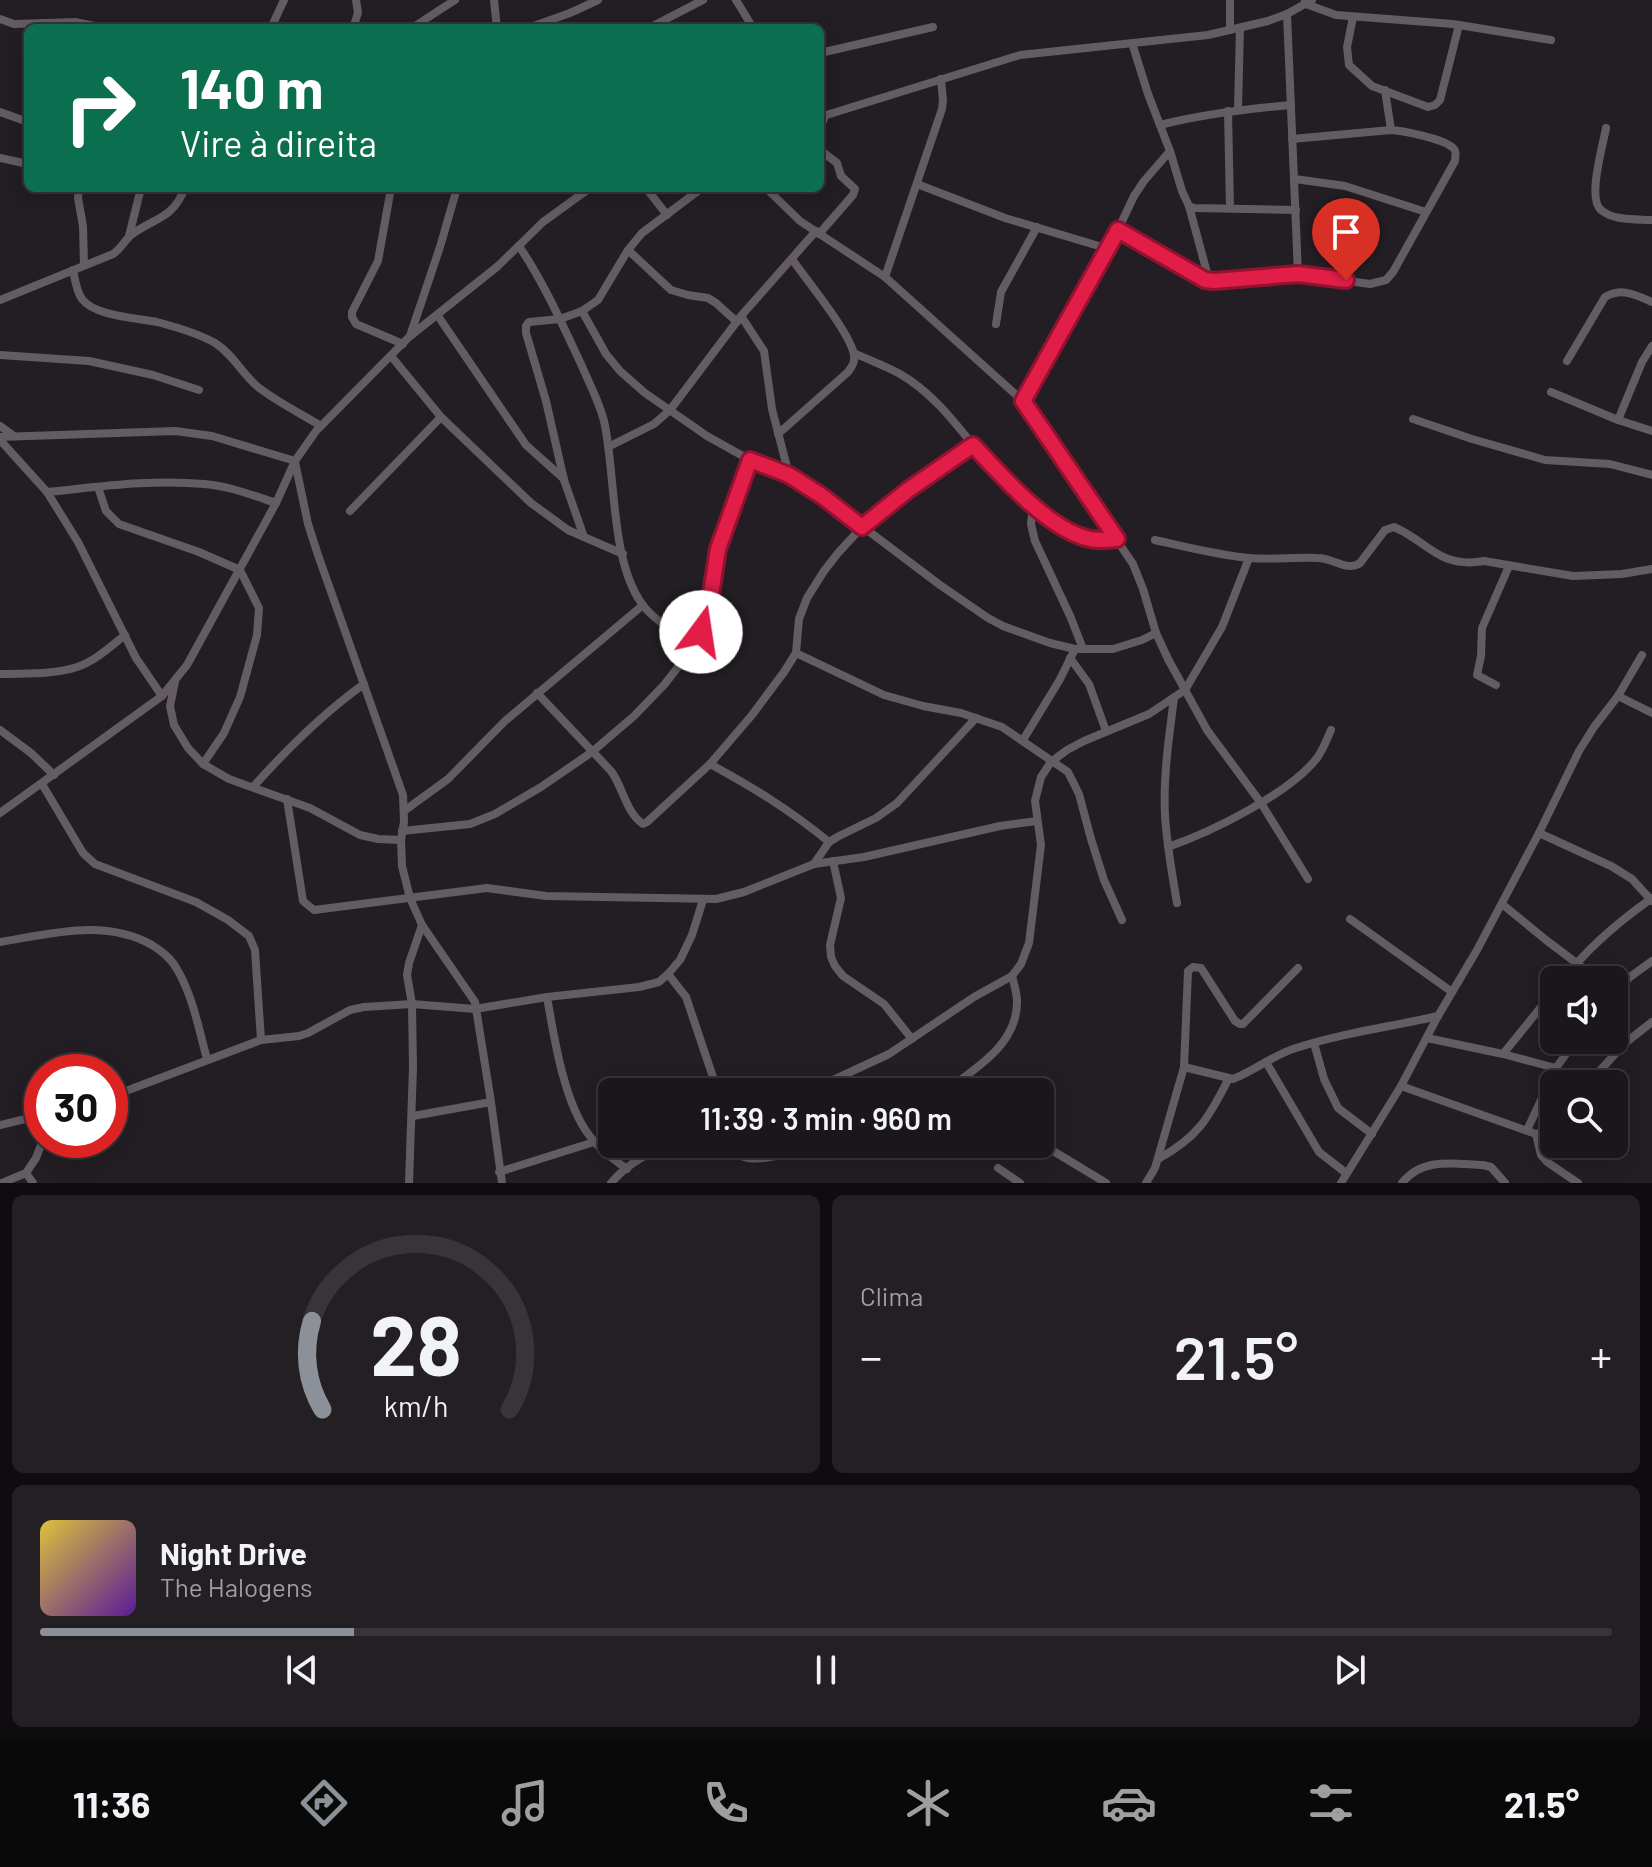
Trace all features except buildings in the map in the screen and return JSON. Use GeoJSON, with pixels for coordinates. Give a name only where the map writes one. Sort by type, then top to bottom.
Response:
{"type":"FeatureCollection","features":[{"type":"Feature","properties":{"kind":"street"},"geometry":{"type":"LineString","coordinates":[[273,24],[284,0]]}},
{"type":"Feature","properties":{"kind":"street"},"geometry":{"type":"LineString","coordinates":[[354,24],[358,13],[356,0]]}},
{"type":"Feature","properties":{"kind":"street"},"geometry":{"type":"LineString","coordinates":[[418,24],[455,0]]}},
{"type":"Feature","properties":{"kind":"street"},"geometry":{"type":"LineString","coordinates":[[494,0],[497,24]]}},
{"type":"Feature","properties":{"kind":"street"},"geometry":{"type":"LineString","coordinates":[[539,24],[598,0]]}},
{"type":"Feature","properties":{"kind":"street"},"geometry":{"type":"LineString","coordinates":[[657,24],[703,0]]}},
{"type":"Feature","properties":{"kind":"street"},"geometry":{"type":"LineString","coordinates":[[736,0],[751,24]]}},
{"type":"Feature","properties":{"kind":"street"},"geometry":{"type":"LineString","coordinates":[[1230,0],[1235,29],[1238,109]]}},
{"type":"Feature","properties":{"kind":"street"},"geometry":{"type":"LineString","coordinates":[[824,116],[1020,55],[1208,35],[1268,21],[1287,14],[1307,1],[1336,15],[1459,25],[1551,40]]}},
{"type":"Feature","properties":{"kind":"street"},"geometry":{"type":"LineString","coordinates":[[1287,14],[1298,274]]}},
{"type":"Feature","properties":{"kind":"street"},"geometry":{"type":"LineString","coordinates":[[1353,17],[1347,47],[1349,65],[1372,86],[1428,107],[1440,100],[1459,25]]}},
{"type":"Feature","properties":{"kind":"street"},"geometry":{"type":"LineString","coordinates":[[0,19],[14,24],[85,24]]}},
{"type":"Feature","properties":{"kind":"street"},"geometry":{"type":"LineString","coordinates":[[824,52],[933,27]]}},
{"type":"Feature","properties":{"kind":"street"},"geometry":{"type":"LineString","coordinates":[[1132,43],[1189,206],[1209,280]]}},
{"type":"Feature","properties":{"kind":"street"},"geometry":{"type":"LineString","coordinates":[[885,277],[942,109],[941,79]]}},
{"type":"Feature","properties":{"kind":"street"},"geometry":{"type":"LineString","coordinates":[[1385,90],[1391,130]]}},
{"type":"Feature","properties":{"kind":"street"},"geometry":{"type":"LineString","coordinates":[[1160,125],[1238,109],[1291,105]]}},
{"type":"Feature","properties":{"kind":"street"},"geometry":{"type":"LineString","coordinates":[[1228,111],[1230,208]]}},
{"type":"Feature","properties":{"kind":"street"},"geometry":{"type":"LineString","coordinates":[[0,112],[24,121]]}},
{"type":"Feature","properties":{"kind":"street"},"geometry":{"type":"LineString","coordinates":[[1606,128],[1595,192],[1596,203],[1611,215],[1652,220]]}},
{"type":"Feature","properties":{"kind":"street"},"geometry":{"type":"LineString","coordinates":[[1118,230],[1209,280],[1298,274],[1370,284],[1386,280],[1455,161],[1453,147],[1413,132],[1391,130],[1292,139]]}},
{"type":"Feature","properties":{"kind":"street"},"geometry":{"type":"LineString","coordinates":[[1023,401],[1109,249],[1134,196],[1170,151]]}},
{"type":"Feature","properties":{"kind":"street"},"geometry":{"type":"LineString","coordinates":[[608,447],[654,424],[670,410],[739,319],[853,195],[855,189],[841,176],[837,163],[824,153]]}},
{"type":"Feature","properties":{"kind":"street"},"geometry":{"type":"LineString","coordinates":[[0,158],[24,163]]}},
{"type":"Feature","properties":{"kind":"street"},"geometry":{"type":"LineString","coordinates":[[1295,179],[1345,186],[1426,212]]}},
{"type":"Feature","properties":{"kind":"street"},"geometry":{"type":"LineString","coordinates":[[917,184],[1005,218],[1109,249]]}},
{"type":"Feature","properties":{"kind":"street"},"geometry":{"type":"LineString","coordinates":[[79,192],[84,265]]}},
{"type":"Feature","properties":{"kind":"street"},"geometry":{"type":"LineString","coordinates":[[0,300],[119,250],[129,236],[140,192]]}},
{"type":"Feature","properties":{"kind":"street"},"geometry":{"type":"LineString","coordinates":[[129,236],[170,213],[183,192]]}},
{"type":"Feature","properties":{"kind":"street"},"geometry":{"type":"LineString","coordinates":[[390,192],[378,261],[352,317],[356,324],[406,340]]}},
{"type":"Feature","properties":{"kind":"street"},"geometry":{"type":"LineString","coordinates":[[406,340],[440,247],[456,192]]}},
{"type":"Feature","properties":{"kind":"street"},"geometry":{"type":"LineString","coordinates":[[0,813],[162,696],[194,652],[276,503],[295,461],[321,426],[406,340],[498,266],[543,222],[584,192]]}},
{"type":"Feature","properties":{"kind":"street"},"geometry":{"type":"LineString","coordinates":[[649,192],[667,215]]}},
{"type":"Feature","properties":{"kind":"street"},"geometry":{"type":"LineString","coordinates":[[584,537],[564,480],[526,326],[529,322],[560,319],[582,311],[598,300],[642,233],[697,192]]}},
{"type":"Feature","properties":{"kind":"street"},"geometry":{"type":"LineString","coordinates":[[770,192],[800,221],[885,277],[1023,401],[1117,539],[1139,577],[1156,633],[1185,690],[1219,749],[1261,803],[1308,879]]}},
{"type":"Feature","properties":{"kind":"street"},"geometry":{"type":"LineString","coordinates":[[1189,206],[1296,210]]}},
{"type":"Feature","properties":{"kind":"street"},"geometry":{"type":"LineString","coordinates":[[996,324],[1001,292],[1037,227]]}},
{"type":"Feature","properties":{"kind":"street"},"geometry":{"type":"LineString","coordinates":[[519,246],[560,319],[601,411],[618,528],[634,590],[643,605],[663,623],[696,644]]}},
{"type":"Feature","properties":{"kind":"street"},"geometry":{"type":"LineString","coordinates":[[628,250],[671,290],[708,298],[739,319],[764,351],[772,409],[789,475]]}},
{"type":"Feature","properties":{"kind":"street"},"geometry":{"type":"LineString","coordinates":[[778,434],[854,364],[854,353],[844,332],[792,259]]}},
{"type":"Feature","properties":{"kind":"street"},"geometry":{"type":"LineString","coordinates":[[73,270],[79,293],[87,304],[103,312],[159,323],[206,339],[224,350],[260,388],[321,426]]}},
{"type":"Feature","properties":{"kind":"street"},"geometry":{"type":"LineString","coordinates":[[1567,361],[1605,297],[1615,291],[1628,291],[1652,302]]}},
{"type":"Feature","properties":{"kind":"street"},"geometry":{"type":"LineString","coordinates":[[582,311],[606,354],[645,393],[707,436],[750,460],[789,475],[822,496],[988,618],[1050,643],[1079,649],[1103,650],[1124,646],[1156,633]]}},
{"type":"Feature","properties":{"kind":"street"},"geometry":{"type":"LineString","coordinates":[[438,316],[526,445],[564,480]]}},
{"type":"Feature","properties":{"kind":"street"},"geometry":{"type":"LineString","coordinates":[[1618,420],[1642,362],[1652,346]]}},
{"type":"Feature","properties":{"kind":"street"},"geometry":{"type":"LineString","coordinates":[[854,353],[912,382],[947,413],[973,445],[1033,506],[1062,528],[1099,541],[1117,539]]}},
{"type":"Feature","properties":{"kind":"street"},"geometry":{"type":"LineString","coordinates":[[0,355],[89,361],[153,375],[199,390]]}},
{"type":"Feature","properties":{"kind":"street"},"geometry":{"type":"LineString","coordinates":[[391,356],[441,417],[531,503],[568,530],[623,554]]}},
{"type":"Feature","properties":{"kind":"street"},"geometry":{"type":"LineString","coordinates":[[1551,392],[1652,431]]}},
{"type":"Feature","properties":{"kind":"street"},"geometry":{"type":"LineString","coordinates":[[350,511],[441,417]]}},
{"type":"Feature","properties":{"kind":"street"},"geometry":{"type":"LineString","coordinates":[[1413,419],[1545,460],[1610,464],[1652,475]]}},
{"type":"Feature","properties":{"kind":"street"},"geometry":{"type":"LineString","coordinates":[[0,426],[14,436]]}},
{"type":"Feature","properties":{"kind":"street"},"geometry":{"type":"LineString","coordinates":[[162,696],[136,658],[78,542],[47,492],[0,439],[175,431],[212,436],[295,461]]}},
{"type":"Feature","properties":{"kind":"street"},"geometry":{"type":"LineString","coordinates":[[537,693],[617,778],[639,822],[647,822],[710,764],[752,715],[796,653],[799,619],[807,598],[824,571],[862,527],[908,490],[973,445]]}},
{"type":"Feature","properties":{"kind":"street"},"geometry":{"type":"LineString","coordinates":[[175,681],[170,706],[174,725],[188,748],[203,764],[229,779],[310,808],[360,835],[378,839],[482,820],[541,787],[592,752],[664,685],[696,644],[710,600],[718,549],[750,460]]}},
{"type":"Feature","properties":{"kind":"street"},"geometry":{"type":"LineString","coordinates":[[295,461],[311,534],[403,795],[402,866],[410,898],[422,925],[473,997],[502,1183]]}},
{"type":"Feature","properties":{"kind":"street"},"geometry":{"type":"LineString","coordinates":[[47,492],[169,483],[204,484],[234,489],[276,503]]}},
{"type":"Feature","properties":{"kind":"street"},"geometry":{"type":"LineString","coordinates":[[98,487],[106,511],[119,524],[175,542],[240,570],[259,608],[257,635],[240,697],[224,733],[203,764]]}},
{"type":"Feature","properties":{"kind":"street"},"geometry":{"type":"LineString","coordinates":[[1033,506],[1031,524],[1035,541],[1071,618],[1079,649]]}},
{"type":"Feature","properties":{"kind":"street"},"geometry":{"type":"LineString","coordinates":[[1155,540],[1249,558],[1319,558],[1355,567],[1385,530],[1394,527],[1452,562],[1484,561],[1573,576],[1652,569]]}},
{"type":"Feature","properties":{"kind":"street"},"geometry":{"type":"LineString","coordinates":[[837,1078],[889,1054],[974,997],[1012,976],[1021,964],[1029,943],[1041,845],[1036,793],[1041,777],[1051,762],[1067,750],[1142,717],[1185,690],[1222,627],[1249,558]]}},
{"type":"Feature","properties":{"kind":"street"},"geometry":{"type":"LineString","coordinates":[[1496,685],[1477,675],[1481,635],[1484,619],[1509,566]]}},
{"type":"Feature","properties":{"kind":"street"},"geometry":{"type":"LineString","coordinates":[[404,811],[448,779],[505,721],[643,605]]}},
{"type":"Feature","properties":{"kind":"street"},"geometry":{"type":"LineString","coordinates":[[0,674],[54,672],[77,667],[98,656],[125,635]]}},
{"type":"Feature","properties":{"kind":"street"},"geometry":{"type":"LineString","coordinates":[[1023,740],[1070,658],[1079,649]]}},
{"type":"Feature","properties":{"kind":"street"},"geometry":{"type":"LineString","coordinates":[[796,653],[884,695],[1002,727],[1068,772],[1079,794],[1104,880],[1122,920]]}},
{"type":"Feature","properties":{"kind":"street"},"geometry":{"type":"LineString","coordinates":[[1341,1183],[1401,1086],[1477,950],[1579,751],[1618,696],[1642,655]]}},
{"type":"Feature","properties":{"kind":"street"},"geometry":{"type":"LineString","coordinates":[[1070,658],[1089,684],[1106,731]]}},
{"type":"Feature","properties":{"kind":"street"},"geometry":{"type":"LineString","coordinates":[[253,787],[308,728],[364,684]]}},
{"type":"Feature","properties":{"kind":"street"},"geometry":{"type":"LineString","coordinates":[[1618,696],[1652,713]]}},
{"type":"Feature","properties":{"kind":"street"},"geometry":{"type":"LineString","coordinates":[[1174,698],[1165,814],[1177,903]]}},
{"type":"Feature","properties":{"kind":"street"},"geometry":{"type":"LineString","coordinates":[[814,864],[829,842],[876,818],[897,803],[976,718]]}},
{"type":"Feature","properties":{"kind":"street"},"geometry":{"type":"LineString","coordinates":[[0,730],[54,775]]}},
{"type":"Feature","properties":{"kind":"street"},"geometry":{"type":"LineString","coordinates":[[1168,847],[1261,803],[1287,785],[1317,758],[1331,730]]}},
{"type":"Feature","properties":{"kind":"street"},"geometry":{"type":"LineString","coordinates":[[710,764],[763,793],[829,842]]}},
{"type":"Feature","properties":{"kind":"street"},"geometry":{"type":"LineString","coordinates":[[42,784],[83,853],[95,864],[196,902],[249,936],[255,950],[261,1040]]}},
{"type":"Feature","properties":{"kind":"street"},"geometry":{"type":"LineString","coordinates":[[287,799],[303,901],[308,907],[322,911],[367,902],[487,888],[546,896],[716,899],[744,892],[814,864],[864,857],[1000,826],[1037,821]]}},
{"type":"Feature","properties":{"kind":"street"},"geometry":{"type":"LineString","coordinates":[[1539,833],[1611,866],[1632,879],[1651,899],[1604,934],[1574,966]]}},
{"type":"Feature","properties":{"kind":"street"},"geometry":{"type":"LineString","coordinates":[[833,861],[841,898],[830,945],[831,957],[843,976],[884,1004],[912,1039]]}},
{"type":"Feature","properties":{"kind":"street"},"geometry":{"type":"LineString","coordinates":[[128,1090],[261,1040],[299,1036],[350,1010],[364,1007],[412,1004],[475,1009],[650,985],[659,982],[680,960],[703,900]]}},
{"type":"Feature","properties":{"kind":"street"},"geometry":{"type":"LineString","coordinates":[[1502,904],[1582,966]]}},
{"type":"Feature","properties":{"kind":"street"},"geometry":{"type":"LineString","coordinates":[[1350,919],[1452,992]]}},
{"type":"Feature","properties":{"kind":"street"},"geometry":{"type":"LineString","coordinates":[[409,1183],[413,1116],[412,1004],[407,975],[422,925]]}},
{"type":"Feature","properties":{"kind":"street"},"geometry":{"type":"LineString","coordinates":[[0,942],[87,929],[140,938],[168,956],[179,972],[195,1013],[207,1059]]}},
{"type":"Feature","properties":{"kind":"street"},"geometry":{"type":"LineString","coordinates":[[1628,979],[1652,961]]}},
{"type":"Feature","properties":{"kind":"street"},"geometry":{"type":"LineString","coordinates":[[1146,1183],[1158,1159],[1184,1067],[1188,971],[1193,967],[1201,968],[1235,1021],[1243,1024],[1298,968]]}},
{"type":"Feature","properties":{"kind":"street"},"geometry":{"type":"LineString","coordinates":[[668,974],[686,997],[713,1078]]}},
{"type":"Feature","properties":{"kind":"street"},"geometry":{"type":"LineString","coordinates":[[962,1078],[1002,1044],[1013,1023],[1017,999],[1012,976]]}},
{"type":"Feature","properties":{"kind":"street"},"geometry":{"type":"LineString","coordinates":[[547,997],[567,1088],[576,1112],[594,1142],[627,1169]]}},
{"type":"Feature","properties":{"kind":"street"},"geometry":{"type":"LineString","coordinates":[[1503,1054],[1540,1008]]}},
{"type":"Feature","properties":{"kind":"street"},"geometry":{"type":"LineString","coordinates":[[1184,1067],[1228,1080],[1289,1050],[1355,1032],[1438,1016]]}},
{"type":"Feature","properties":{"kind":"street"},"geometry":{"type":"LineString","coordinates":[[1601,1070],[1624,1044],[1652,1022]]}},
{"type":"Feature","properties":{"kind":"street"},"geometry":{"type":"LineString","coordinates":[[1427,1038],[1556,1068]]}},
{"type":"Feature","properties":{"kind":"street"},"geometry":{"type":"LineString","coordinates":[[1314,1043],[1324,1079],[1338,1108],[1372,1134]]}},
{"type":"Feature","properties":{"kind":"street"},"geometry":{"type":"LineString","coordinates":[[1527,1130],[1556,1068],[1566,1054]]}},
{"type":"Feature","properties":{"kind":"street"},"geometry":{"type":"LineString","coordinates":[[1266,1062],[1319,1152],[1346,1173]]}},
{"type":"Feature","properties":{"kind":"street"},"geometry":{"type":"LineString","coordinates":[[1158,1159],[1175,1150],[1199,1130],[1228,1080]]}},
{"type":"Feature","properties":{"kind":"street"},"geometry":{"type":"LineString","coordinates":[[1401,1086],[1540,1133]]}},
{"type":"Feature","properties":{"kind":"street"},"geometry":{"type":"LineString","coordinates":[[413,1116],[491,1102]]}},
{"type":"Feature","properties":{"kind":"street"},"geometry":{"type":"LineString","coordinates":[[0,1125],[24,1119]]}},
{"type":"Feature","properties":{"kind":"street"},"geometry":{"type":"LineString","coordinates":[[1536,1134],[1541,1155],[1578,1183]]}},
{"type":"Feature","properties":{"kind":"street"},"geometry":{"type":"LineString","coordinates":[[499,1172],[594,1142]]}},
{"type":"Feature","properties":{"kind":"street"},"geometry":{"type":"LineString","coordinates":[[1054,1151],[1106,1183]]}},
{"type":"Feature","properties":{"kind":"street"},"geometry":{"type":"LineString","coordinates":[[2,1183],[26,1173],[36,1158]]}},
{"type":"Feature","properties":{"kind":"street"},"geometry":{"type":"LineString","coordinates":[[611,1183],[643,1158]]}},
{"type":"Feature","properties":{"kind":"street"},"geometry":{"type":"LineString","coordinates":[[1402,1183],[1418,1168],[1429,1164],[1483,1165],[1491,1167],[1505,1183]]}},
{"type":"Feature","properties":{"kind":"street"},"geometry":{"type":"LineString","coordinates":[[998,1168],[1020,1183]]}},
{"type":"Feature","properties":{"kind":"street"},"geometry":{"type":"LineString","coordinates":[[26,1173],[33,1183]]}},
{"type":"Feature","properties":{"kind":"route"},"geometry":{"type":"LineString","coordinates":[[701,632],[718,549],[750,460],[789,475],[862,527],[908,490],[973,445],[1033,506],[1062,528],[1099,541],[1117,539],[1023,401],[1118,230],[1205,280],[1298,274],[1346,280]]}}]}
